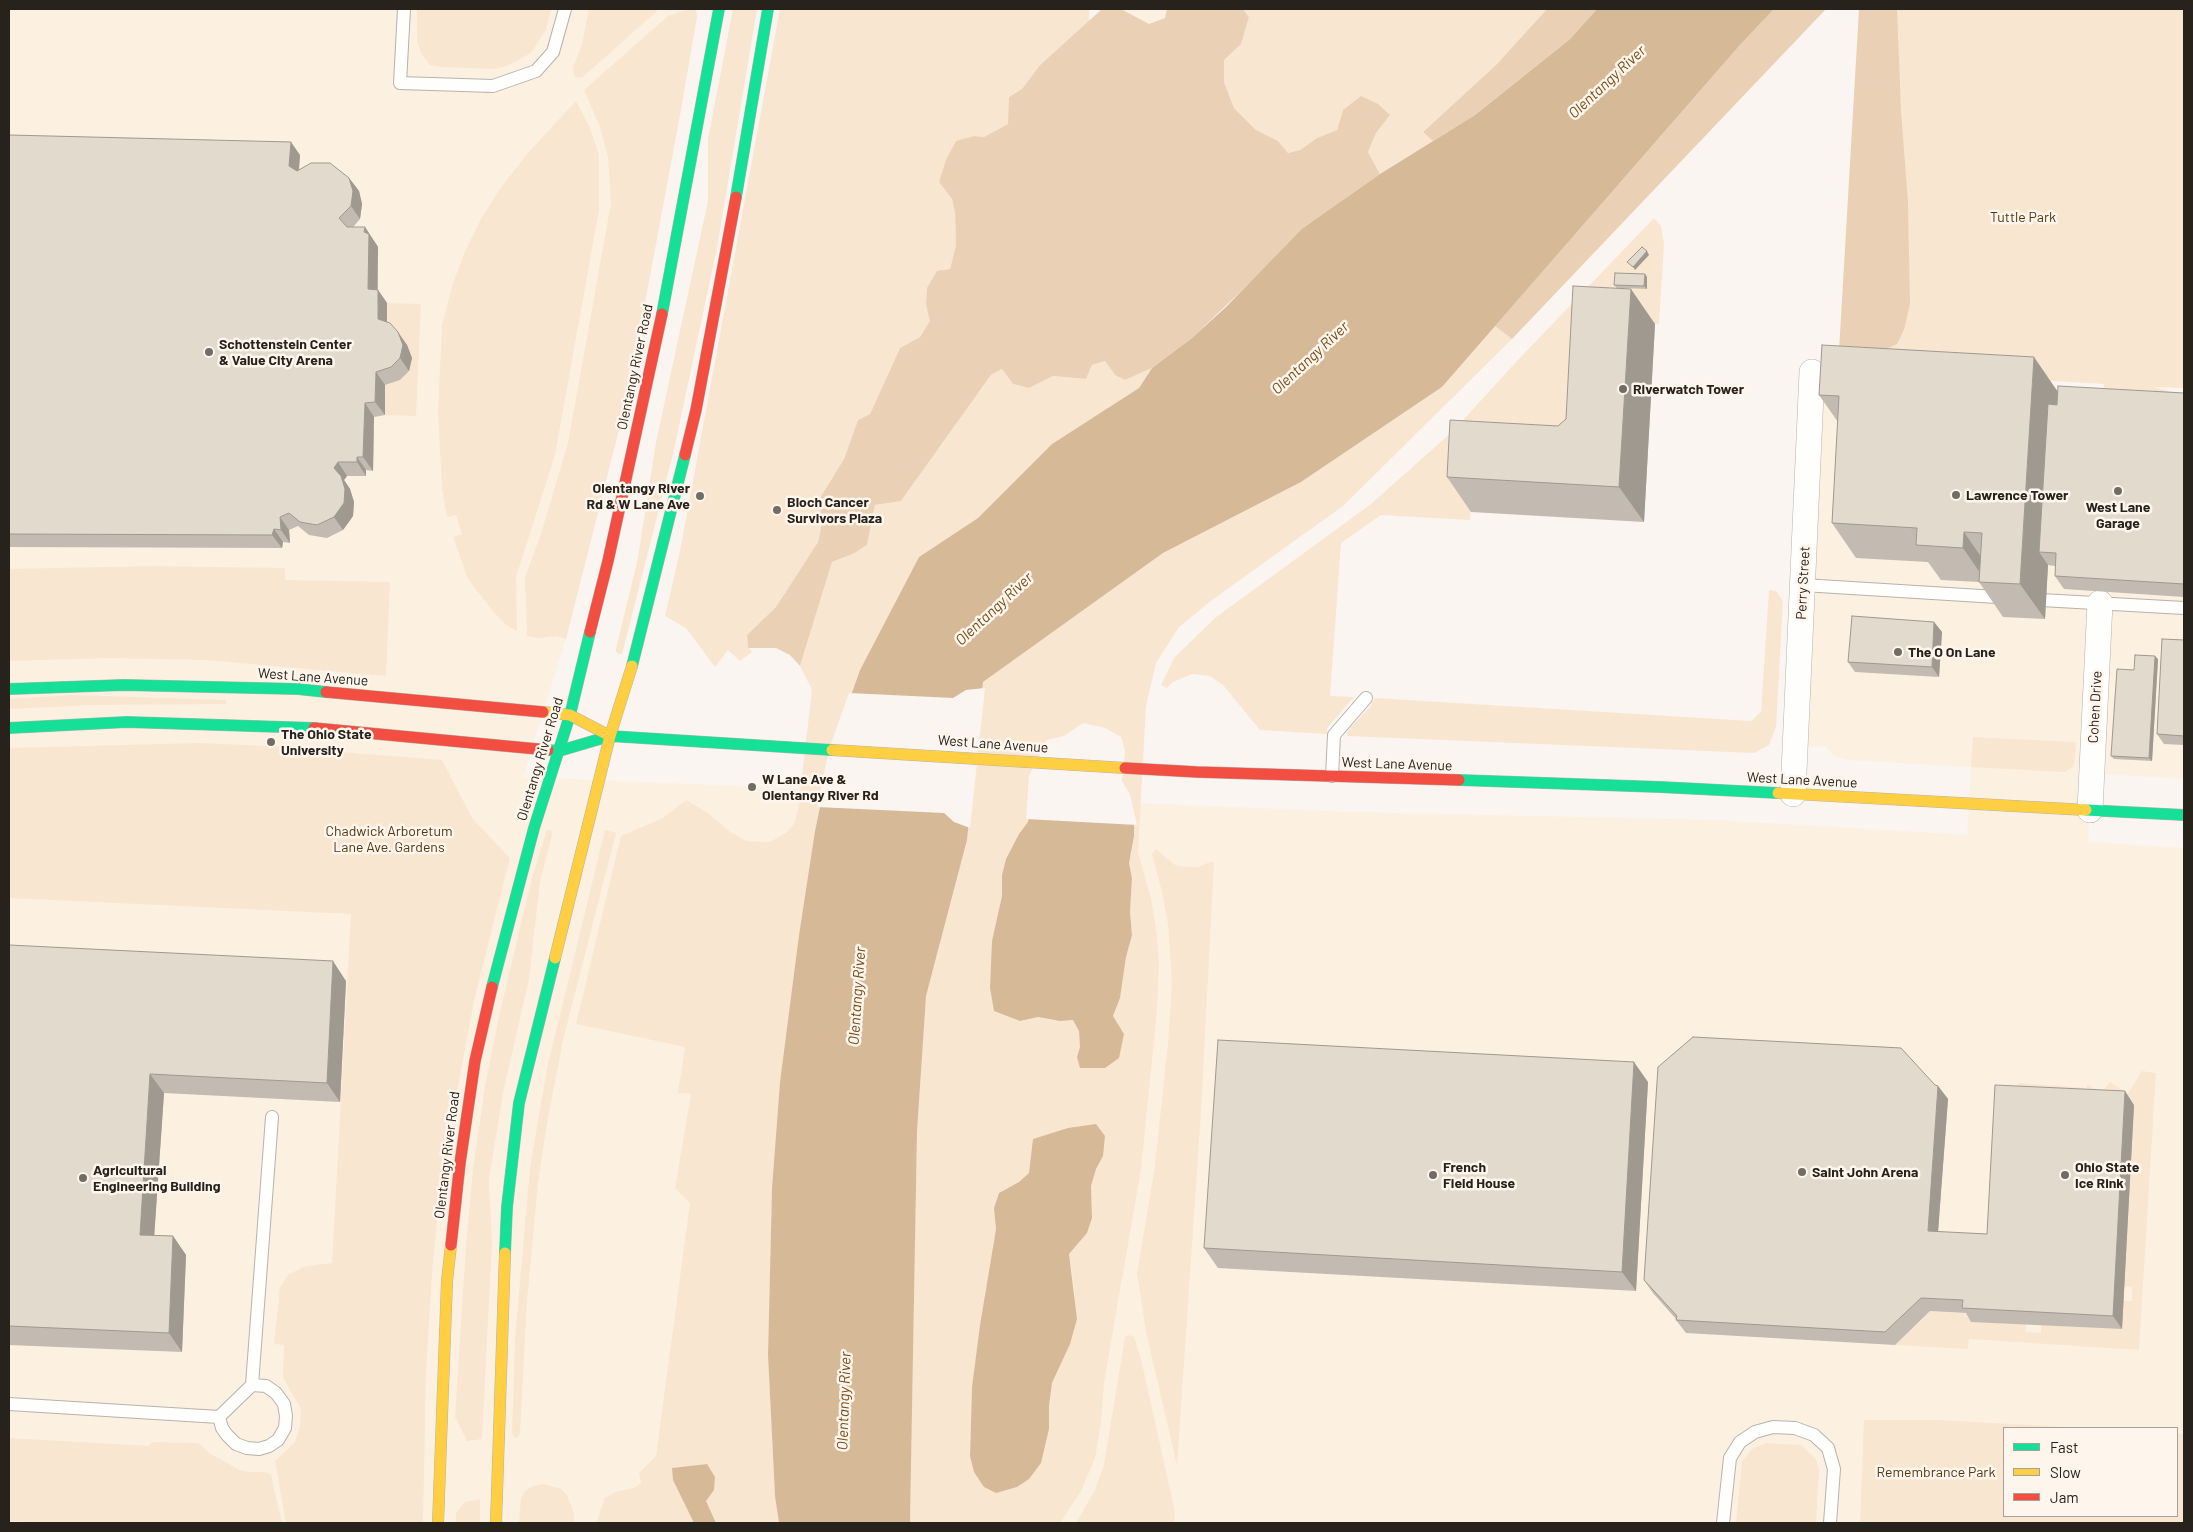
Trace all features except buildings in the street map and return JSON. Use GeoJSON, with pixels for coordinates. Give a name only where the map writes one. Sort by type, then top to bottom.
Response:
{"type":"FeatureCollection","features":[{"type":"Feature","properties":{"kind":"main road"},"geometry":{"type":"LineString","coordinates":[[496,1523],[507,1207],[519,1103],[610,736],[638,646],[696,410],[746,146],[768,9]]}},
{"type":"Feature","properties":{"kind":"main road","name":"Olentangy River Road"},"geometry":{"type":"LineString","coordinates":[[438,1523],[447,1281],[460,1163],[475,1061],[503,940],[534,828],[570,715],[606,570],[654,354],[717,11]]}},
{"type":"Feature","properties":{"kind":"main road","name":"West Lane Avenue"},"geometry":{"type":"LineString","coordinates":[[9,689],[124,685],[298,689],[570,715],[610,736]]}},
{"type":"Feature","properties":{"kind":"main road","name":"West Lane Avenue"},"geometry":{"type":"LineString","coordinates":[[9,728],[127,722],[297,726],[559,751],[610,736],[1197,772],[1660,787],[2184,815]]}},
{"type":"Feature","properties":{"kind":"street","name":"Perry Street"},"geometry":{"type":"LineString","coordinates":[[1793,794],[1812,372]]}},
{"type":"Feature","properties":{"kind":"street","name":"Cohen Drive"},"geometry":{"type":"LineString","coordinates":[[2090,810],[2100,603]]}},
{"type":"Feature","properties":{"kind":"lane"},"geometry":{"type":"LineString","coordinates":[[404,9],[400,82],[493,86],[536,70],[553,52],[565,9]]}},
{"type":"Feature","properties":{"kind":"lane"},"geometry":{"type":"LineString","coordinates":[[1803,585],[1997,597]]}},
{"type":"Feature","properties":{"kind":"lane"},"geometry":{"type":"LineString","coordinates":[[2042,600],[2184,608]]}},
{"type":"Feature","properties":{"kind":"lane"},"geometry":{"type":"LineString","coordinates":[[1332,776],[1334,735],[1366,698]]}},
{"type":"Feature","properties":{"kind":"lane"},"geometry":{"type":"LineString","coordinates":[[9,1404],[220,1417],[252,1385],[272,1117]]}},
{"type":"Feature","properties":{"kind":"lane"},"geometry":{"type":"LineString","coordinates":[[220,1417],[222,1428],[227,1435],[236,1444],[246,1448],[259,1449],[269,1446],[278,1440],[285,1428],[284,1404],[276,1393],[266,1386],[252,1385]]}},
{"type":"Feature","properties":{"kind":"lane"},"geometry":{"type":"LineString","coordinates":[[1723,1523],[1730,1458],[1740,1442],[1755,1432],[1773,1427],[1795,1428],[1814,1435],[1828,1448],[1834,1469],[1830,1523]]}},
{"type":"Feature","properties":{"kind":"shaded area","name":"The Ohio State University"},"geometry":{"type":"Polygon","coordinates":[[[9,9],[695,9],[672,141],[567,635],[523,777],[1350,812],[1715,820],[1967,835],[1971,767],[1848,760],[1834,756],[1826,747],[1796,746],[1812,372],[2184,394],[2184,779],[2092,773],[2088,842],[2184,848],[2184,1523],[9,1523],[9,9]]]}},
{"type":"Feature","properties":{"kind":"shaded area"},"geometry":{"type":"Polygon","coordinates":[[[1102,9],[1121,9],[1149,24],[1165,18],[1167,9],[1243,9],[1249,17],[1241,44],[1224,60],[1224,82],[1234,108],[1256,130],[1278,141],[1288,153],[1300,150],[1317,138],[1337,130],[1343,110],[1361,96],[1378,104],[1390,115],[1376,133],[1368,152],[1380,174],[1345,199],[1260,273],[1192,338],[1152,368],[1125,380],[1115,375],[1105,361],[1092,365],[1086,379],[1053,376],[1029,388],[1013,384],[1002,369],[991,375],[901,501],[875,505],[867,545],[855,553],[832,562],[800,666],[790,655],[776,648],[748,648],[747,635],[776,607],[818,542],[821,528],[820,498],[844,459],[858,420],[870,414],[900,348],[920,337],[930,321],[926,305],[927,288],[937,271],[950,269],[956,245],[955,213],[952,199],[939,182],[946,160],[956,141],[974,136],[984,137],[1008,124],[1009,97],[1022,89],[1040,65],[1102,9]]]}},
{"type":"Feature","properties":{"kind":"shaded area"},"geometry":{"type":"Polygon","coordinates":[[[1121,9],[1167,9],[1165,18],[1149,24],[1121,9]]]}},
{"type":"Feature","properties":{"kind":"shaded area"},"geometry":{"type":"Polygon","coordinates":[[[1547,9],[1597,9],[1570,39],[1475,115],[1433,141],[1423,132],[1496,65],[1547,9]]]}},
{"type":"Feature","properties":{"kind":"shaded area"},"geometry":{"type":"Polygon","coordinates":[[[1774,9],[1826,9],[1512,339],[1495,326],[1740,45],[1774,9]]]}},
{"type":"Feature","properties":{"kind":"shaded area"},"geometry":{"type":"Polygon","coordinates":[[[1859,9],[1897,9],[1901,110],[1908,202],[1910,304],[1904,330],[1897,344],[1880,352],[1839,351],[1859,9]]]}},
{"type":"Feature","properties":{"kind":"green space"},"geometry":{"type":"Polygon","coordinates":[[[417,9],[551,9],[546,30],[531,53],[507,66],[495,69],[430,65],[422,55],[417,42],[417,9]]]}},
{"type":"Feature","properties":{"kind":"green space"},"geometry":{"type":"Polygon","coordinates":[[[589,9],[659,9],[583,77],[578,78],[574,76],[573,68],[582,44],[589,9]]]}},
{"type":"Feature","properties":{"kind":"green space"},"geometry":{"type":"Polygon","coordinates":[[[696,9],[697,17],[681,110],[637,346],[621,422],[566,639],[556,636],[538,638],[527,636],[525,577],[541,534],[568,443],[611,203],[608,157],[600,127],[584,90],[668,16],[696,9]]]}},
{"type":"Feature","properties":{"kind":"green space"},"geometry":{"type":"Polygon","coordinates":[[[733,9],[757,9],[717,248],[673,454],[622,654],[619,654],[616,652],[616,649],[638,558],[656,442],[708,201],[708,139],[733,9]]]}},
{"type":"Feature","properties":{"kind":"green space"},"geometry":{"type":"Polygon","coordinates":[[[780,9],[1089,9],[1089,21],[1040,65],[1022,89],[1009,97],[1009,124],[984,137],[974,136],[939,182],[952,199],[955,213],[956,245],[950,269],[926,305],[931,321],[920,337],[900,348],[870,414],[858,420],[844,459],[820,498],[821,528],[818,542],[776,607],[747,635],[748,647],[752,652],[740,661],[728,650],[715,667],[686,628],[665,616],[680,551],[780,9]]]}},
{"type":"Feature","properties":{"kind":"green space"},"geometry":{"type":"Polygon","coordinates":[[[1243,9],[1547,9],[1496,65],[1423,132],[1433,141],[1380,174],[1368,152],[1376,133],[1390,115],[1343,110],[1337,130],[1317,138],[1300,150],[1288,153],[1278,141],[1256,130],[1234,108],[1224,82],[1224,60],[1241,43],[1249,17],[1243,9]]]}},
{"type":"Feature","properties":{"kind":"green space","name":"Tuttle Park"},"geometry":{"type":"Polygon","coordinates":[[[1872,9],[2184,9],[2184,388],[2153,387],[2184,395],[2103,401],[2104,384],[1854,369],[1872,9]]]}},
{"type":"Feature","properties":{"kind":"green space"},"geometry":{"type":"Polygon","coordinates":[[[576,101],[590,128],[599,155],[599,210],[555,455],[516,577],[517,631],[505,624],[468,579],[453,537],[462,534],[456,515],[447,517],[442,489],[438,412],[442,325],[452,286],[464,254],[481,219],[500,189],[527,154],[576,101]]]}},
{"type":"Feature","properties":{"kind":"green space"},"geometry":{"type":"Polygon","coordinates":[[[1654,218],[1661,226],[1664,244],[1659,324],[1607,321],[1590,454],[1475,455],[1470,520],[1381,515],[1341,543],[1330,696],[1354,697],[1327,728],[1327,734],[1260,730],[1223,685],[1210,676],[1192,674],[1173,682],[1167,688],[1161,685],[1174,658],[1215,618],[1371,504],[1454,430],[1516,362],[1654,218]]]}},
{"type":"Feature","properties":{"kind":"green space"},"geometry":{"type":"Polygon","coordinates":[[[387,303],[421,304],[416,416],[385,415],[385,385],[400,380],[409,371],[412,358],[407,345],[387,332],[387,303]]]}},
{"type":"Feature","properties":{"kind":"green space"},"geometry":{"type":"Polygon","coordinates":[[[1495,326],[1512,339],[1343,506],[1212,600],[1179,627],[1156,663],[1146,706],[1138,852],[1151,899],[1157,935],[1159,964],[1157,1011],[1141,1169],[1104,1383],[1101,1423],[1095,1458],[1081,1491],[1060,1523],[910,1522],[917,1132],[926,996],[967,840],[983,682],[1163,553],[1301,482],[1442,387],[1495,326]],[[1032,789],[1028,822],[1011,849],[1002,875],[1002,896],[998,916],[1020,1021],[1038,1017],[1060,1021],[1073,1020],[1079,1031],[1080,1047],[1077,1057],[1124,1034],[1113,1016],[1120,998],[1126,957],[1132,935],[1130,912],[1132,878],[1129,863],[1132,850],[1032,789]],[[1034,1139],[1029,1173],[1019,1182],[999,1193],[995,1208],[996,1229],[972,1387],[970,1456],[1049,1429],[1052,1383],[1059,1369],[1075,1294],[1069,1254],[1087,1233],[1092,1218],[1091,1186],[1096,1169],[1103,1156],[1034,1139]]]}},
{"type":"Feature","properties":{"kind":"green space"},"geometry":{"type":"Polygon","coordinates":[[[1105,361],[1115,375],[1125,380],[1152,368],[1139,388],[1052,444],[978,518],[919,557],[860,670],[832,749],[815,831],[799,935],[780,1082],[772,1188],[768,1355],[775,1496],[779,1523],[716,1523],[706,1501],[714,1490],[707,1464],[672,1468],[694,1523],[596,1523],[605,1498],[615,1492],[634,1488],[641,1483],[639,1473],[656,1456],[690,1203],[675,1188],[691,1094],[678,1093],[685,1047],[576,1024],[621,836],[663,818],[686,800],[708,813],[730,832],[746,841],[770,842],[786,833],[794,824],[798,810],[812,690],[800,666],[832,562],[855,553],[867,545],[875,505],[901,501],[991,375],[1002,369],[1013,384],[1029,388],[1053,376],[1086,379],[1092,365],[1105,361]]]}},
{"type":"Feature","properties":{"kind":"green space"},"geometry":{"type":"Polygon","coordinates":[[[152,566],[285,568],[285,580],[390,582],[386,676],[206,660],[110,658],[9,661],[9,569],[152,566]]]}},
{"type":"Feature","properties":{"kind":"green space"},"geometry":{"type":"Polygon","coordinates":[[[1769,590],[1776,591],[1783,601],[1776,727],[1769,745],[1754,753],[1347,736],[1348,730],[1370,707],[1375,698],[1751,721],[1761,712],[1769,590]]]}},
{"type":"Feature","properties":{"kind":"green space"},"geometry":{"type":"Polygon","coordinates":[[[73,695],[226,700],[226,704],[94,705],[9,709],[9,699],[73,695]]]}},
{"type":"Feature","properties":{"kind":"green space"},"geometry":{"type":"Polygon","coordinates":[[[1973,737],[2076,742],[2073,767],[2064,772],[1971,767],[1973,737]]]}},
{"type":"Feature","properties":{"kind":"green space","name":"Chadwick Arboretum Lane Ave. Gardens"},"geometry":{"type":"Polygon","coordinates":[[[200,743],[268,746],[442,760],[472,818],[510,858],[474,1001],[440,1193],[433,1260],[426,1371],[423,1523],[286,1523],[275,1461],[295,1442],[300,1426],[301,1409],[283,1377],[284,1345],[274,1344],[280,1287],[288,1275],[305,1266],[332,1263],[351,914],[9,898],[9,748],[200,743]]]}},
{"type":"Feature","properties":{"kind":"green space"},"geometry":{"type":"Polygon","coordinates":[[[547,830],[551,830],[552,835],[540,882],[529,979],[503,1093],[489,1180],[492,1243],[482,1439],[467,1441],[455,1417],[473,1169],[485,1086],[500,1012],[532,878],[547,830]]]}},
{"type":"Feature","properties":{"kind":"green space"},"geometry":{"type":"Polygon","coordinates":[[[605,830],[616,833],[563,1040],[538,1183],[527,1301],[520,1433],[515,1438],[512,1434],[515,1338],[530,1168],[547,1068],[605,830]]]}},
{"type":"Feature","properties":{"kind":"green space"},"geometry":{"type":"Polygon","coordinates":[[[1156,849],[1175,865],[1198,867],[1212,861],[1214,863],[1201,1112],[1177,1466],[1146,1332],[1137,1273],[1154,1173],[1168,1044],[1172,982],[1168,924],[1152,854],[1156,849]]]}},
{"type":"Feature","properties":{"kind":"green space"},"geometry":{"type":"Polygon","coordinates":[[[2142,1071],[2156,1073],[2139,1350],[1969,1339],[1968,1349],[1895,1345],[1930,1311],[1972,1314],[2026,1324],[2026,1332],[2041,1333],[2041,1325],[2122,1329],[2123,1301],[2132,1301],[2132,1287],[2124,1286],[2016,1099],[2018,1083],[2087,1088],[2087,1084],[2101,1093],[2110,1082],[2128,1094],[2142,1071]]]}},
{"type":"Feature","properties":{"kind":"green space"},"geometry":{"type":"Polygon","coordinates":[[[1129,1335],[1134,1337],[1141,1359],[1175,1512],[1174,1523],[1076,1523],[1095,1490],[1104,1465],[1125,1337],[1129,1335]]]}},
{"type":"Feature","properties":{"kind":"green space","name":"Remembrance Park"},"geometry":{"type":"Polygon","coordinates":[[[1864,1420],[1937,1420],[2066,1427],[2003,1427],[2003,1517],[2178,1517],[2178,1433],[2184,1434],[2184,1523],[1860,1523],[1864,1420]]]}},
{"type":"Feature","properties":{"kind":"green space"},"geometry":{"type":"Polygon","coordinates":[[[9,1438],[149,1446],[152,1442],[198,1443],[209,1453],[240,1470],[266,1472],[271,1475],[282,1523],[52,1523],[9,1521],[9,1438]]]}},
{"type":"Feature","properties":{"kind":"green space"},"geometry":{"type":"Polygon","coordinates":[[[1766,1443],[1801,1445],[1816,1459],[1819,1470],[1816,1523],[1736,1523],[1742,1462],[1752,1449],[1766,1443]]]}},
{"type":"Feature","properties":{"kind":"green space"},"geometry":{"type":"Polygon","coordinates":[[[544,1484],[561,1489],[567,1495],[574,1514],[574,1523],[519,1523],[521,1498],[525,1491],[533,1486],[544,1484]]]}},
{"type":"Feature","properties":{"kind":"green space"},"geometry":{"type":"Polygon","coordinates":[[[480,1499],[480,1523],[456,1523],[456,1513],[465,1502],[480,1499]]]}},
{"type":"Feature","properties":{"kind":"water","name":"Olentangy River"},"geometry":{"type":"Polygon","coordinates":[[[1597,9],[1774,9],[1740,45],[1442,387],[1301,482],[1163,553],[983,682],[967,840],[926,996],[917,1132],[910,1522],[914,1523],[779,1523],[775,1496],[768,1355],[772,1188],[780,1082],[799,935],[815,831],[832,749],[860,670],[919,557],[978,518],[1052,444],[1139,388],[1152,368],[1192,338],[1226,307],[1302,229],[1380,174],[1475,115],[1570,39],[1597,9]]]}},
{"type":"Feature","properties":{"kind":"water"},"geometry":{"type":"Polygon","coordinates":[[[1119,782],[1134,822],[1134,836],[1129,863],[1132,878],[1130,912],[1132,935],[1126,957],[1120,998],[1113,1016],[1124,1034],[1119,1058],[1105,1068],[1080,1068],[1077,1057],[1080,1047],[1079,1031],[1073,1020],[1060,1021],[1038,1017],[1020,1021],[994,1011],[990,988],[992,941],[1002,896],[1002,875],[1006,859],[1019,834],[1028,822],[1032,789],[1119,782]]]}},
{"type":"Feature","properties":{"kind":"water"},"geometry":{"type":"Polygon","coordinates":[[[1096,1124],[1105,1136],[1103,1156],[1096,1169],[1091,1186],[1092,1218],[1087,1233],[1069,1254],[1077,1319],[1070,1344],[1052,1383],[1049,1429],[1041,1463],[1029,1479],[1017,1487],[996,1493],[984,1487],[974,1472],[970,1456],[972,1387],[996,1229],[994,1208],[999,1193],[1019,1182],[1029,1173],[1033,1139],[1068,1128],[1096,1124]]]}},
{"type":"Feature","properties":{"kind":"water"},"geometry":{"type":"Polygon","coordinates":[[[707,1464],[715,1477],[714,1490],[706,1501],[716,1523],[694,1523],[673,1480],[672,1468],[707,1464]]]}},
{"type":"Feature","properties":{"kind":"pier"},"geometry":{"type":"Polygon","coordinates":[[[985,688],[970,828],[954,822],[944,813],[817,807],[829,749],[849,693],[953,698],[966,690],[985,688]]]}},
{"type":"Feature","properties":{"kind":"pier"},"geometry":{"type":"Polygon","coordinates":[[[1083,723],[1105,728],[1121,737],[1125,750],[1122,781],[1130,794],[1137,825],[1026,819],[1029,776],[1047,740],[1064,736],[1083,723]]]}},
{"type":"Feature","properties":{"kind":"traffic: fast"},"geometry":{"type":"LineString","coordinates":[[662,314],[719,9]]}},
{"type":"Feature","properties":{"kind":"traffic: fast"},"geometry":{"type":"LineString","coordinates":[[736,197],[768,9]]}},
{"type":"Feature","properties":{"kind":"traffic: fast"},"geometry":{"type":"LineString","coordinates":[[632,666],[685,455]]}},
{"type":"Feature","properties":{"kind":"traffic: fast"},"geometry":{"type":"LineString","coordinates":[[492,987],[534,828],[570,715],[590,632]]}},
{"type":"Feature","properties":{"kind":"traffic: fast"},"geometry":{"type":"LineString","coordinates":[[9,689],[124,685],[298,689],[326,692]]}},
{"type":"Feature","properties":{"kind":"traffic: fast"},"geometry":{"type":"LineString","coordinates":[[9,728],[127,722],[314,728]]}},
{"type":"Feature","properties":{"kind":"traffic: fast"},"geometry":{"type":"LineString","coordinates":[[548,750],[559,751],[610,736],[832,750]]}},
{"type":"Feature","properties":{"kind":"traffic: fast"},"geometry":{"type":"LineString","coordinates":[[1459,780],[1778,793]]}},
{"type":"Feature","properties":{"kind":"traffic: fast"},"geometry":{"type":"LineString","coordinates":[[2086,810],[2184,815]]}},
{"type":"Feature","properties":{"kind":"traffic: fast"},"geometry":{"type":"LineString","coordinates":[[505,1253],[507,1207],[519,1103],[555,958]]}},
{"type":"Feature","properties":{"kind":"traffic: slow"},"geometry":{"type":"LineString","coordinates":[[555,958],[610,736],[632,666]]}},
{"type":"Feature","properties":{"kind":"traffic: slow"},"geometry":{"type":"LineString","coordinates":[[543,712],[570,715],[610,736]]}},
{"type":"Feature","properties":{"kind":"traffic: slow"},"geometry":{"type":"LineString","coordinates":[[832,750],[1125,768]]}},
{"type":"Feature","properties":{"kind":"traffic: slow"},"geometry":{"type":"LineString","coordinates":[[1778,793],[2086,810]]}},
{"type":"Feature","properties":{"kind":"traffic: slow"},"geometry":{"type":"LineString","coordinates":[[438,1523],[447,1281],[451,1245]]}},
{"type":"Feature","properties":{"kind":"traffic: slow"},"geometry":{"type":"LineString","coordinates":[[496,1523],[505,1253]]}},
{"type":"Feature","properties":{"kind":"traffic: jam"},"geometry":{"type":"LineString","coordinates":[[685,455],[696,410],[736,197]]}},
{"type":"Feature","properties":{"kind":"traffic: jam"},"geometry":{"type":"LineString","coordinates":[[590,632],[608,561],[662,314]]}},
{"type":"Feature","properties":{"kind":"traffic: jam"},"geometry":{"type":"LineString","coordinates":[[326,692],[543,712]]}},
{"type":"Feature","properties":{"kind":"traffic: jam"},"geometry":{"type":"LineString","coordinates":[[314,728],[548,750]]}},
{"type":"Feature","properties":{"kind":"traffic: jam"},"geometry":{"type":"LineString","coordinates":[[1125,768],[1459,780]]}},
{"type":"Feature","properties":{"kind":"traffic: jam"},"geometry":{"type":"LineString","coordinates":[[451,1245],[460,1163],[475,1061],[492,987]]}},
{"type":"Feature","properties":{"kind":"place","name":"Schottenstein Center & Value City Arena"},"geometry":{"type":"Point","coordinates":[209,352]}},
{"type":"Feature","properties":{"kind":"place","name":"Riverwatch Tower"},"geometry":{"type":"Point","coordinates":[1623,389]}},
{"type":"Feature","properties":{"kind":"place","name":"West Lane Garage"},"geometry":{"type":"Point","coordinates":[2118,491]}},
{"type":"Feature","properties":{"kind":"place","name":"Lawrence Tower"},"geometry":{"type":"Point","coordinates":[1956,495]}},
{"type":"Feature","properties":{"kind":"place","name":"Olentangy River Rd & W Lane Ave"},"geometry":{"type":"Point","coordinates":[700,496]}},
{"type":"Feature","properties":{"kind":"place","name":"Bloch Cancer Survivors Plaza"},"geometry":{"type":"Point","coordinates":[777,510]}},
{"type":"Feature","properties":{"kind":"place","name":"The O On Lane"},"geometry":{"type":"Point","coordinates":[1898,652]}},
{"type":"Feature","properties":{"kind":"place","name":"The Ohio State University"},"geometry":{"type":"Point","coordinates":[271,742]}},
{"type":"Feature","properties":{"kind":"place","name":"W Lane Ave & Olentangy River Rd"},"geometry":{"type":"Point","coordinates":[752,787]}},
{"type":"Feature","properties":{"kind":"place","name":"Saint John Arena"},"geometry":{"type":"Point","coordinates":[1802,1172]}},
{"type":"Feature","properties":{"kind":"place","name":"French Field House"},"geometry":{"type":"Point","coordinates":[1433,1175]}},
{"type":"Feature","properties":{"kind":"place","name":"Ohio State Ice Rink"},"geometry":{"type":"Point","coordinates":[2065,1175]}},
{"type":"Feature","properties":{"kind":"place","name":"Agricultural Engineering Building"},"geometry":{"type":"Point","coordinates":[83,1178]}}]}
